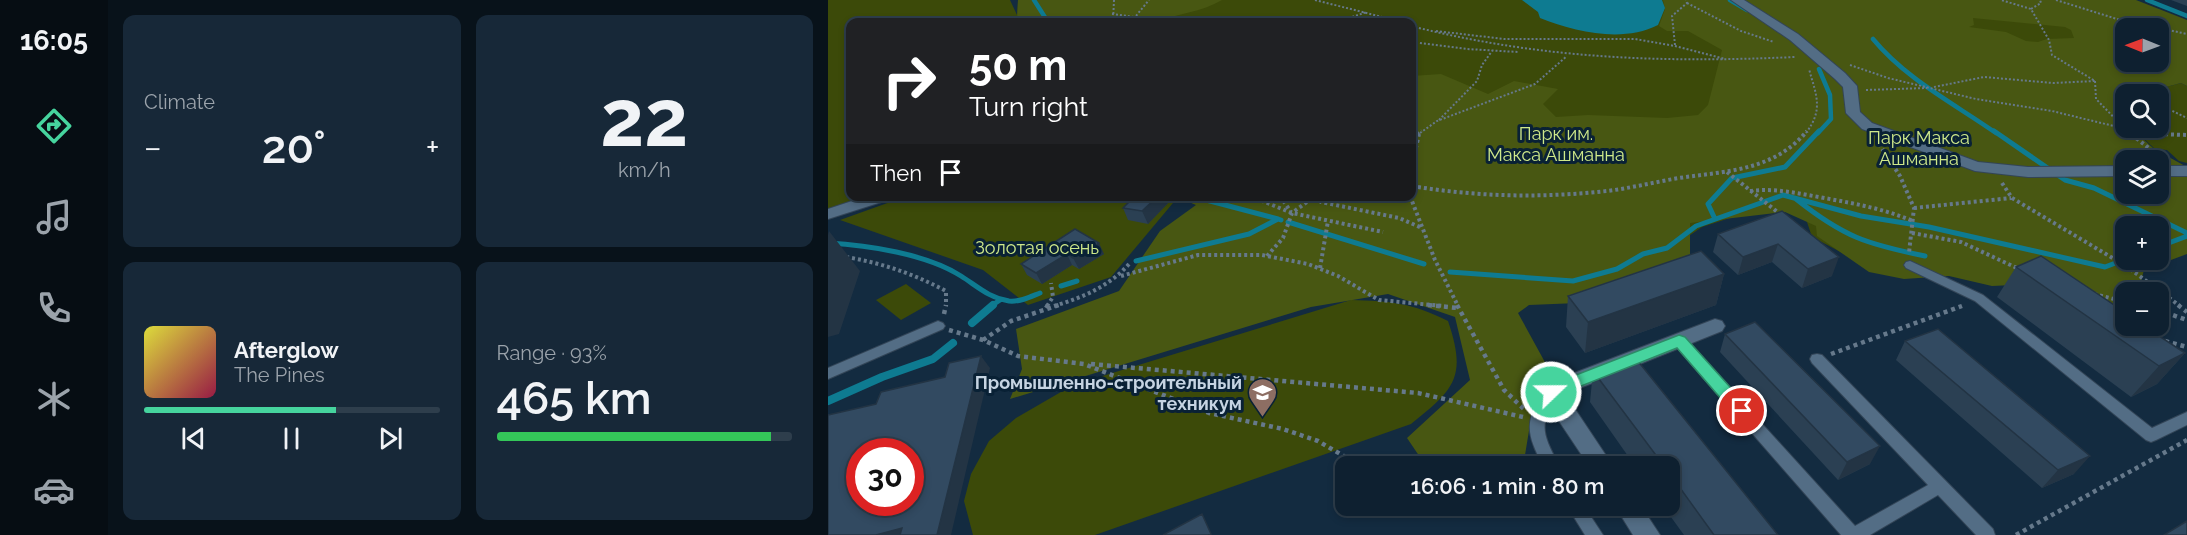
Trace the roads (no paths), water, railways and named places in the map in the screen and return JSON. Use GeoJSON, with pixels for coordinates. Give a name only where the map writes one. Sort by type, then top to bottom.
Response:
{"type":"FeatureCollection","features":[{"type":"Feature","properties":{"kind":"street"},"geometry":{"type":"LineString","coordinates":[[1736,0],[1769,19],[1818,56],[1850,86],[1853,113],[1867,126],[1975,166],[2057,171],[2115,171]]}},
{"type":"Feature","properties":{"kind":"street"},"geometry":{"type":"LineString","coordinates":[[828,214],[869,201]]}},
{"type":"Feature","properties":{"kind":"street"},"geometry":{"type":"LineString","coordinates":[[1594,456],[1551,392],[1715,326]]}},
{"type":"Feature","properties":{"kind":"street"},"geometry":{"type":"LineString","coordinates":[[1634,516],[1647,535]]}},
{"type":"Feature","properties":{"kind":"lane"},"geometry":{"type":"LineString","coordinates":[[1910,265],[1979,298],[2151,436],[2187,418]]}},
{"type":"Feature","properties":{"kind":"lane"},"geometry":{"type":"LineString","coordinates":[[828,374],[938,326]]}},
{"type":"Feature","properties":{"kind":"lane"},"geometry":{"type":"LineString","coordinates":[[1679,341],[1853,535],[1938,487]]}},
{"type":"Feature","properties":{"kind":"lane"},"geometry":{"type":"LineString","coordinates":[[1816,359],[1987,535]]}},
{"type":"Feature","properties":{"kind":"lane"},"geometry":{"type":"LineString","coordinates":[[1546,456],[1538,442],[1536,420],[1538,411],[1551,392]]}},
{"type":"Feature","properties":{"kind":"lane"},"geometry":{"type":"LineString","coordinates":[[1582,516],[1595,535]]}},
{"type":"Feature","properties":{"kind":"water"},"geometry":{"type":"Polygon","coordinates":[[[1522,0],[1662,0],[1665,8],[1658,25],[1630,33],[1599,34],[1568,28],[1540,18],[1538,12],[1522,0]]]}},
{"type":"Feature","properties":{"kind":"waterway"},"geometry":{"type":"LineString","coordinates":[[1034,0],[1045,18]]}},
{"type":"Feature","properties":{"kind":"waterway"},"geometry":{"type":"LineString","coordinates":[[1730,0],[1747,10]]}},
{"type":"Feature","properties":{"kind":"waterway"},"geometry":{"type":"LineString","coordinates":[[2147,0],[2187,16]]}},
{"type":"Feature","properties":{"kind":"waterway"},"geometry":{"type":"LineString","coordinates":[[1873,39],[1915,78],[1996,133]]}},
{"type":"Feature","properties":{"kind":"waterway"},"geometry":{"type":"LineString","coordinates":[[1818,133],[1831,119],[1830,95],[1819,69]]}},
{"type":"Feature","properties":{"kind":"waterway"},"geometry":{"type":"LineString","coordinates":[[1715,219],[1708,204],[1732,178],[1785,167],[1819,131]]}},
{"type":"Feature","properties":{"kind":"waterway"},"geometry":{"type":"LineString","coordinates":[[1994,131],[2065,180],[2094,188],[2187,233]]}},
{"type":"Feature","properties":{"kind":"waterway"},"geometry":{"type":"LineString","coordinates":[[1450,272],[1573,281],[1617,269],[1643,254],[1667,248],[1696,226],[1783,195],[1861,216],[1929,227],[2105,267],[2115,263]]}},
{"type":"Feature","properties":{"kind":"waterway"},"geometry":{"type":"LineString","coordinates":[[1796,199],[1842,231],[1871,243],[1925,256]]}},
{"type":"Feature","properties":{"kind":"waterway"},"geometry":{"type":"LineString","coordinates":[[1210,201],[1278,219]]}},
{"type":"Feature","properties":{"kind":"waterway"},"geometry":{"type":"LineString","coordinates":[[1136,261],[1249,234],[1278,219]]}},
{"type":"Feature","properties":{"kind":"waterway"},"geometry":{"type":"LineString","coordinates":[[1288,222],[1424,264]]}},
{"type":"Feature","properties":{"kind":"waterway"},"geometry":{"type":"LineString","coordinates":[[2169,243],[2187,236]]}},
{"type":"Feature","properties":{"kind":"waterway"},"geometry":{"type":"LineString","coordinates":[[828,243],[860,246],[914,256],[947,268],[989,294],[1009,301],[1025,299],[1040,293]]}},
{"type":"Feature","properties":{"kind":"waterway"},"geometry":{"type":"LineString","coordinates":[[1061,286],[1077,281]]}},
{"type":"Feature","properties":{"kind":"waterway"},"geometry":{"type":"LineString","coordinates":[[991,306],[1000,300]]}},
{"type":"Feature","properties":{"kind":"waterway"},"geometry":{"type":"LineString","coordinates":[[972,323],[993,305]]}},
{"type":"Feature","properties":{"kind":"waterway"},"geometry":{"type":"LineString","coordinates":[[828,401],[882,377],[933,359],[953,343]]}},
{"type":"Feature","properties":{"kind":"place","name":"Промышленно-строительный техникум"},"geometry":{"type":"Point","coordinates":[1263,418]}},
{"type":"Feature","properties":{"kind":"park label","name":"Парк им. Макса Ашманна"},"geometry":{"type":"Point","coordinates":[1556,143]}},
{"type":"Feature","properties":{"kind":"park label","name":"Парк Макса Ашманна"},"geometry":{"type":"Point","coordinates":[1919,147]}},
{"type":"Feature","properties":{"kind":"park label","name":"Золотая осень"},"geometry":{"type":"Point","coordinates":[1037,247]}}]}
